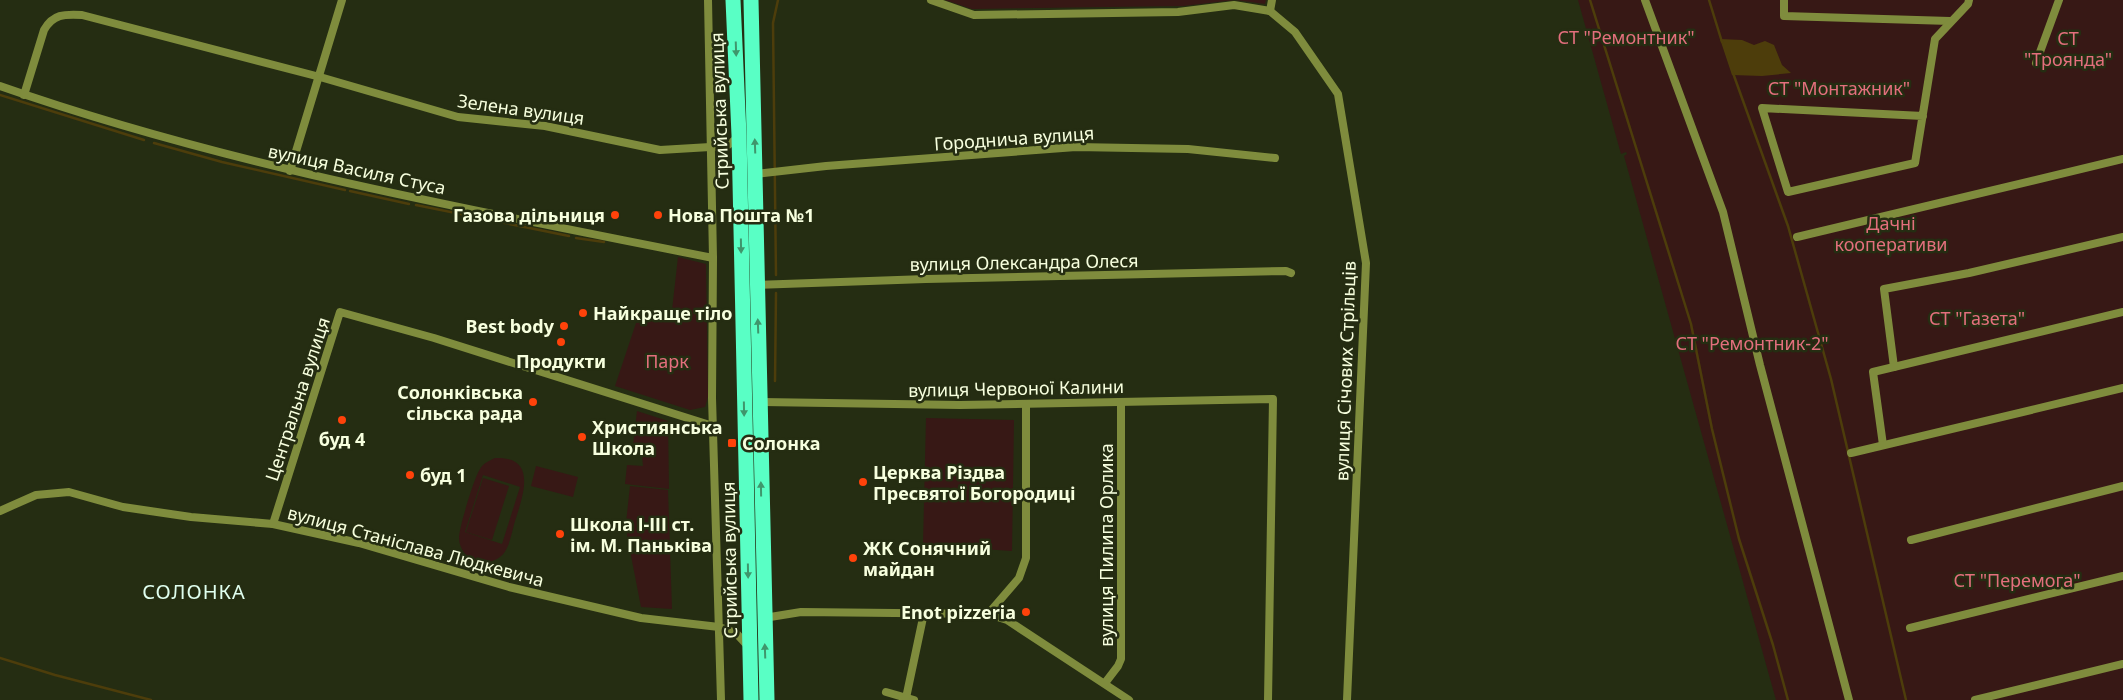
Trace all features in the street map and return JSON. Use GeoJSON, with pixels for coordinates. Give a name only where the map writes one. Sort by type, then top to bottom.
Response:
{"type":"FeatureCollection","features":[{"type":"Feature","properties":{"kind":"highway","name":"Стрийська вулиця"},"geometry":{"type":"LineString","coordinates":[[733,0],[740,135],[751,700]]}},
{"type":"Feature","properties":{"kind":"highway","name":"Стрийська вулиця"},"geometry":{"type":"LineString","coordinates":[[751,0],[767,173],[757,285],[767,700]]}},
{"type":"Feature","properties":{"kind":"street"},"geometry":{"type":"LineString","coordinates":[[290,171],[342,0]]}},
{"type":"Feature","properties":{"kind":"street"},"geometry":{"type":"LineString","coordinates":[[708,0],[716,147],[713,426],[721,700]]}},
{"type":"Feature","properties":{"kind":"street"},"geometry":{"type":"LineString","coordinates":[[931,0],[974,15],[1178,12],[1234,5],[1270,11],[1272,0]]}},
{"type":"Feature","properties":{"kind":"street"},"geometry":{"type":"LineString","coordinates":[[1645,0],[1723,212],[1760,366],[1849,700]]}},
{"type":"Feature","properties":{"kind":"street"},"geometry":{"type":"LineString","coordinates":[[1784,0],[1784,16],[1950,22]]}},
{"type":"Feature","properties":{"kind":"street"},"geometry":{"type":"LineString","coordinates":[[1923,116],[1762,108],[1788,192],[1915,163],[1923,116],[1935,39],[1970,0]]}},
{"type":"Feature","properties":{"kind":"street"},"geometry":{"type":"LineString","coordinates":[[2036,63],[2059,0]]}},
{"type":"Feature","properties":{"kind":"street","name":"вулиця Січових Стрільців"},"geometry":{"type":"LineString","coordinates":[[1270,11],[1295,32],[1338,94],[1366,263],[1347,700]]}},
{"type":"Feature","properties":{"kind":"street","name":"Зелена вулиця"},"geometry":{"type":"LineString","coordinates":[[24,94],[44,30],[49,21],[57,16],[66,14],[82,15],[320,77],[458,117],[545,126],[660,150],[731,145],[740,135]]}},
{"type":"Feature","properties":{"kind":"street","name":"вулиця Василя Стуса"},"geometry":{"type":"LineString","coordinates":[[0,86],[150,133],[290,171],[714,258]]}},
{"type":"Feature","properties":{"kind":"street"},"geometry":{"type":"LineString","coordinates":[[716,147],[733,153],[740,165]]}},
{"type":"Feature","properties":{"kind":"street","name":"Городнича вулиця"},"geometry":{"type":"LineString","coordinates":[[767,173],[826,166],[1076,147],[1188,149],[1275,158]]}},
{"type":"Feature","properties":{"kind":"street"},"geometry":{"type":"LineString","coordinates":[[1797,238],[2123,159]]}},
{"type":"Feature","properties":{"kind":"street"},"geometry":{"type":"LineString","coordinates":[[1894,367],[1884,290],[1969,273],[2123,237]]}},
{"type":"Feature","properties":{"kind":"street","name":"вулиця Олександра Олеся"},"geometry":{"type":"LineString","coordinates":[[757,285],[936,278],[1286,271],[1291,273]]}},
{"type":"Feature","properties":{"kind":"street","name":"Центральна вулиця"},"geometry":{"type":"LineString","coordinates":[[273,524],[340,312],[434,338],[713,426]]}},
{"type":"Feature","properties":{"kind":"street"},"geometry":{"type":"LineString","coordinates":[[1882,445],[1873,372],[2123,312]]}},
{"type":"Feature","properties":{"kind":"street"},"geometry":{"type":"LineString","coordinates":[[1851,453],[2123,388]]}},
{"type":"Feature","properties":{"kind":"street","name":"вулиця Червоної Калини"},"geometry":{"type":"LineString","coordinates":[[760,402],[1026,404],[1273,399],[1268,700]]}},
{"type":"Feature","properties":{"kind":"street","name":"вулиця Пилипа Орлика"},"geometry":{"type":"LineString","coordinates":[[1105,683],[1121,659],[1121,402]]}},
{"type":"Feature","properties":{"kind":"street"},"geometry":{"type":"LineString","coordinates":[[988,614],[1019,578],[1026,558],[1026,404]]}},
{"type":"Feature","properties":{"kind":"street"},"geometry":{"type":"LineString","coordinates":[[1911,540],[2123,486]]}},
{"type":"Feature","properties":{"kind":"street","name":"вулиця Станіслава Людкевича"},"geometry":{"type":"LineString","coordinates":[[0,511],[36,495],[69,492],[123,507],[191,517],[273,524],[358,543],[509,587],[641,618],[720,627],[736,633],[750,648]]}},
{"type":"Feature","properties":{"kind":"street"},"geometry":{"type":"LineString","coordinates":[[1910,628],[2123,576]]}},
{"type":"Feature","properties":{"kind":"street"},"geometry":{"type":"LineString","coordinates":[[764,618],[801,612],[988,614],[1007,620],[1130,700]]}},
{"type":"Feature","properties":{"kind":"street"},"geometry":{"type":"LineString","coordinates":[[886,692],[910,699],[924,613]]}},
{"type":"Feature","properties":{"kind":"street"},"geometry":{"type":"LineString","coordinates":[[736,633],[746,626],[749,614]]}},
{"type":"Feature","properties":{"kind":"street"},"geometry":{"type":"LineString","coordinates":[[1975,700],[2123,664]]}},
{"type":"Feature","properties":{"kind":"green space"},"geometry":{"type":"Polygon","coordinates":[[[945,0],[1235,0],[1183,6],[972,9],[945,0]]]}},
{"type":"Feature","properties":{"kind":"green space"},"geometry":{"type":"Polygon","coordinates":[[[1235,0],[1266,0],[1265,4],[1235,0]]]}},
{"type":"Feature","properties":{"kind":"green space","name":"Дачні кооперативи"},"geometry":{"type":"Polygon","coordinates":[[[1578,0],[2123,0],[2123,700],[1776,700],[1624,156],[1627,154],[1626,152],[1621,154],[1578,0]]]}},
{"type":"Feature","properties":{"kind":"green space","name":"Парк"},"geometry":{"type":"Polygon","coordinates":[[[678,257],[706,264],[708,397],[705,407],[690,410],[615,386],[636,323],[671,319],[678,257]]]}},
{"type":"Feature","properties":{"kind":"green space"},"geometry":{"type":"Polygon","coordinates":[[[637,411],[668,421],[669,489],[625,484],[627,465],[643,466],[642,456],[632,454],[637,411]]]}},
{"type":"Feature","properties":{"kind":"green space"},"geometry":{"type":"Polygon","coordinates":[[[926,418],[1014,420],[1012,551],[923,545],[926,418]]]}},
{"type":"Feature","properties":{"kind":"green space"},"geometry":{"type":"Polygon","coordinates":[[[495,458],[509,459],[517,463],[522,470],[524,490],[506,550],[498,559],[490,562],[477,562],[465,554],[461,548],[459,538],[464,514],[477,474],[486,462],[495,458]],[[483,475],[465,532],[502,544],[520,487],[483,475]]]}},
{"type":"Feature","properties":{"kind":"green space"},"geometry":{"type":"Polygon","coordinates":[[[536,466],[578,477],[573,497],[531,486],[536,466]]]}},
{"type":"Feature","properties":{"kind":"green space"},"geometry":{"type":"Polygon","coordinates":[[[483,478],[509,486],[492,540],[466,532],[483,478]]]}},
{"type":"Feature","properties":{"kind":"green space"},"geometry":{"type":"Polygon","coordinates":[[[630,486],[668,490],[672,609],[641,607],[627,535],[626,523],[630,486]]]}},
{"type":"Feature","properties":{"kind":"shaded area"},"geometry":{"type":"Polygon","coordinates":[[[1720,39],[1742,40],[1754,45],[1765,41],[1774,45],[1782,65],[1791,73],[1762,76],[1732,75],[1720,39]]]}},
{"type":"Feature","properties":{"kind":"waterway"},"geometry":{"type":"LineString","coordinates":[[776,275],[773,23],[778,0]]}},
{"type":"Feature","properties":{"kind":"waterway"},"geometry":{"type":"LineString","coordinates":[[1590,0],[1691,324],[1712,429],[1739,539],[1773,645],[1788,700]]}},
{"type":"Feature","properties":{"kind":"waterway"},"geometry":{"type":"LineString","coordinates":[[1709,0],[1722,42]]}},
{"type":"Feature","properties":{"kind":"waterway"},"geometry":{"type":"LineString","coordinates":[[1733,73],[1788,226],[1831,379],[1906,700]]}},
{"type":"Feature","properties":{"kind":"waterway"},"geometry":{"type":"LineString","coordinates":[[0,95],[144,140]]}},
{"type":"Feature","properties":{"kind":"waterway"},"geometry":{"type":"LineString","coordinates":[[154,143],[222,162],[345,190]]}},
{"type":"Feature","properties":{"kind":"waterway"},"geometry":{"type":"LineString","coordinates":[[350,191],[409,204]]}},
{"type":"Feature","properties":{"kind":"waterway"},"geometry":{"type":"LineString","coordinates":[[416,205],[569,236]]}},
{"type":"Feature","properties":{"kind":"waterway"},"geometry":{"type":"LineString","coordinates":[[576,238],[604,242]]}},
{"type":"Feature","properties":{"kind":"waterway"},"geometry":{"type":"LineString","coordinates":[[775,381],[776,293]]}},
{"type":"Feature","properties":{"kind":"waterway"},"geometry":{"type":"LineString","coordinates":[[0,658],[55,675],[151,700]]}},
{"type":"Feature","properties":{"kind":"place","name":"Газова дільниця"},"geometry":{"type":"Point","coordinates":[615,215]}},
{"type":"Feature","properties":{"kind":"place","name":"Нова Пошта №1"},"geometry":{"type":"Point","coordinates":[658,215]}},
{"type":"Feature","properties":{"kind":"place","name":"Найкраще тіло"},"geometry":{"type":"Point","coordinates":[583,313]}},
{"type":"Feature","properties":{"kind":"place","name":"Best body"},"geometry":{"type":"Point","coordinates":[564,326]}},
{"type":"Feature","properties":{"kind":"place","name":"Продукти"},"geometry":{"type":"Point","coordinates":[561,342]}},
{"type":"Feature","properties":{"kind":"place","name":"Солонківська сільска рада"},"geometry":{"type":"Point","coordinates":[533,402]}},
{"type":"Feature","properties":{"kind":"place","name":"буд 4"},"geometry":{"type":"Point","coordinates":[342,420]}},
{"type":"Feature","properties":{"kind":"place","name":"Християнська Школа"},"geometry":{"type":"Point","coordinates":[582,437]}},
{"type":"Feature","properties":{"kind":"place","name":"Солонка"},"geometry":{"type":"Point","coordinates":[732,443]}},
{"type":"Feature","properties":{"kind":"place","name":"буд 1"},"geometry":{"type":"Point","coordinates":[410,475]}},
{"type":"Feature","properties":{"kind":"place","name":"Церква Різдва Пресвятої Богородиці"},"geometry":{"type":"Point","coordinates":[863,482]}},
{"type":"Feature","properties":{"kind":"place","name":"Школа І-ІІІ ст. ім. М. Паньківа"},"geometry":{"type":"Point","coordinates":[560,534]}},
{"type":"Feature","properties":{"kind":"place","name":"ЖК Сонячний майдан"},"geometry":{"type":"Point","coordinates":[853,558]}},
{"type":"Feature","properties":{"kind":"place","name":"Enot pizzeria"},"geometry":{"type":"Point","coordinates":[1026,612]}},
{"type":"Feature","properties":{"kind":"district","name":"СОЛОНКА"},"geometry":{"type":"Point","coordinates":[194,591]}},
{"type":"Feature","properties":{"kind":"park label","name":"СТ \"Ремонтник\""},"geometry":{"type":"Point","coordinates":[1626,37]}},
{"type":"Feature","properties":{"kind":"park label","name":"СТ \"Троянда\""},"geometry":{"type":"Point","coordinates":[2068,48]}},
{"type":"Feature","properties":{"kind":"park label","name":"СТ \"Монтажник\""},"geometry":{"type":"Point","coordinates":[1839,88]}},
{"type":"Feature","properties":{"kind":"park label","name":"СТ \"Газета\""},"geometry":{"type":"Point","coordinates":[1977,318]}},
{"type":"Feature","properties":{"kind":"park label","name":"СТ \"Ремонтник-2\""},"geometry":{"type":"Point","coordinates":[1752,343]}},
{"type":"Feature","properties":{"kind":"park label","name":"СТ \"Перемога\""},"geometry":{"type":"Point","coordinates":[2017,580]}}]}
